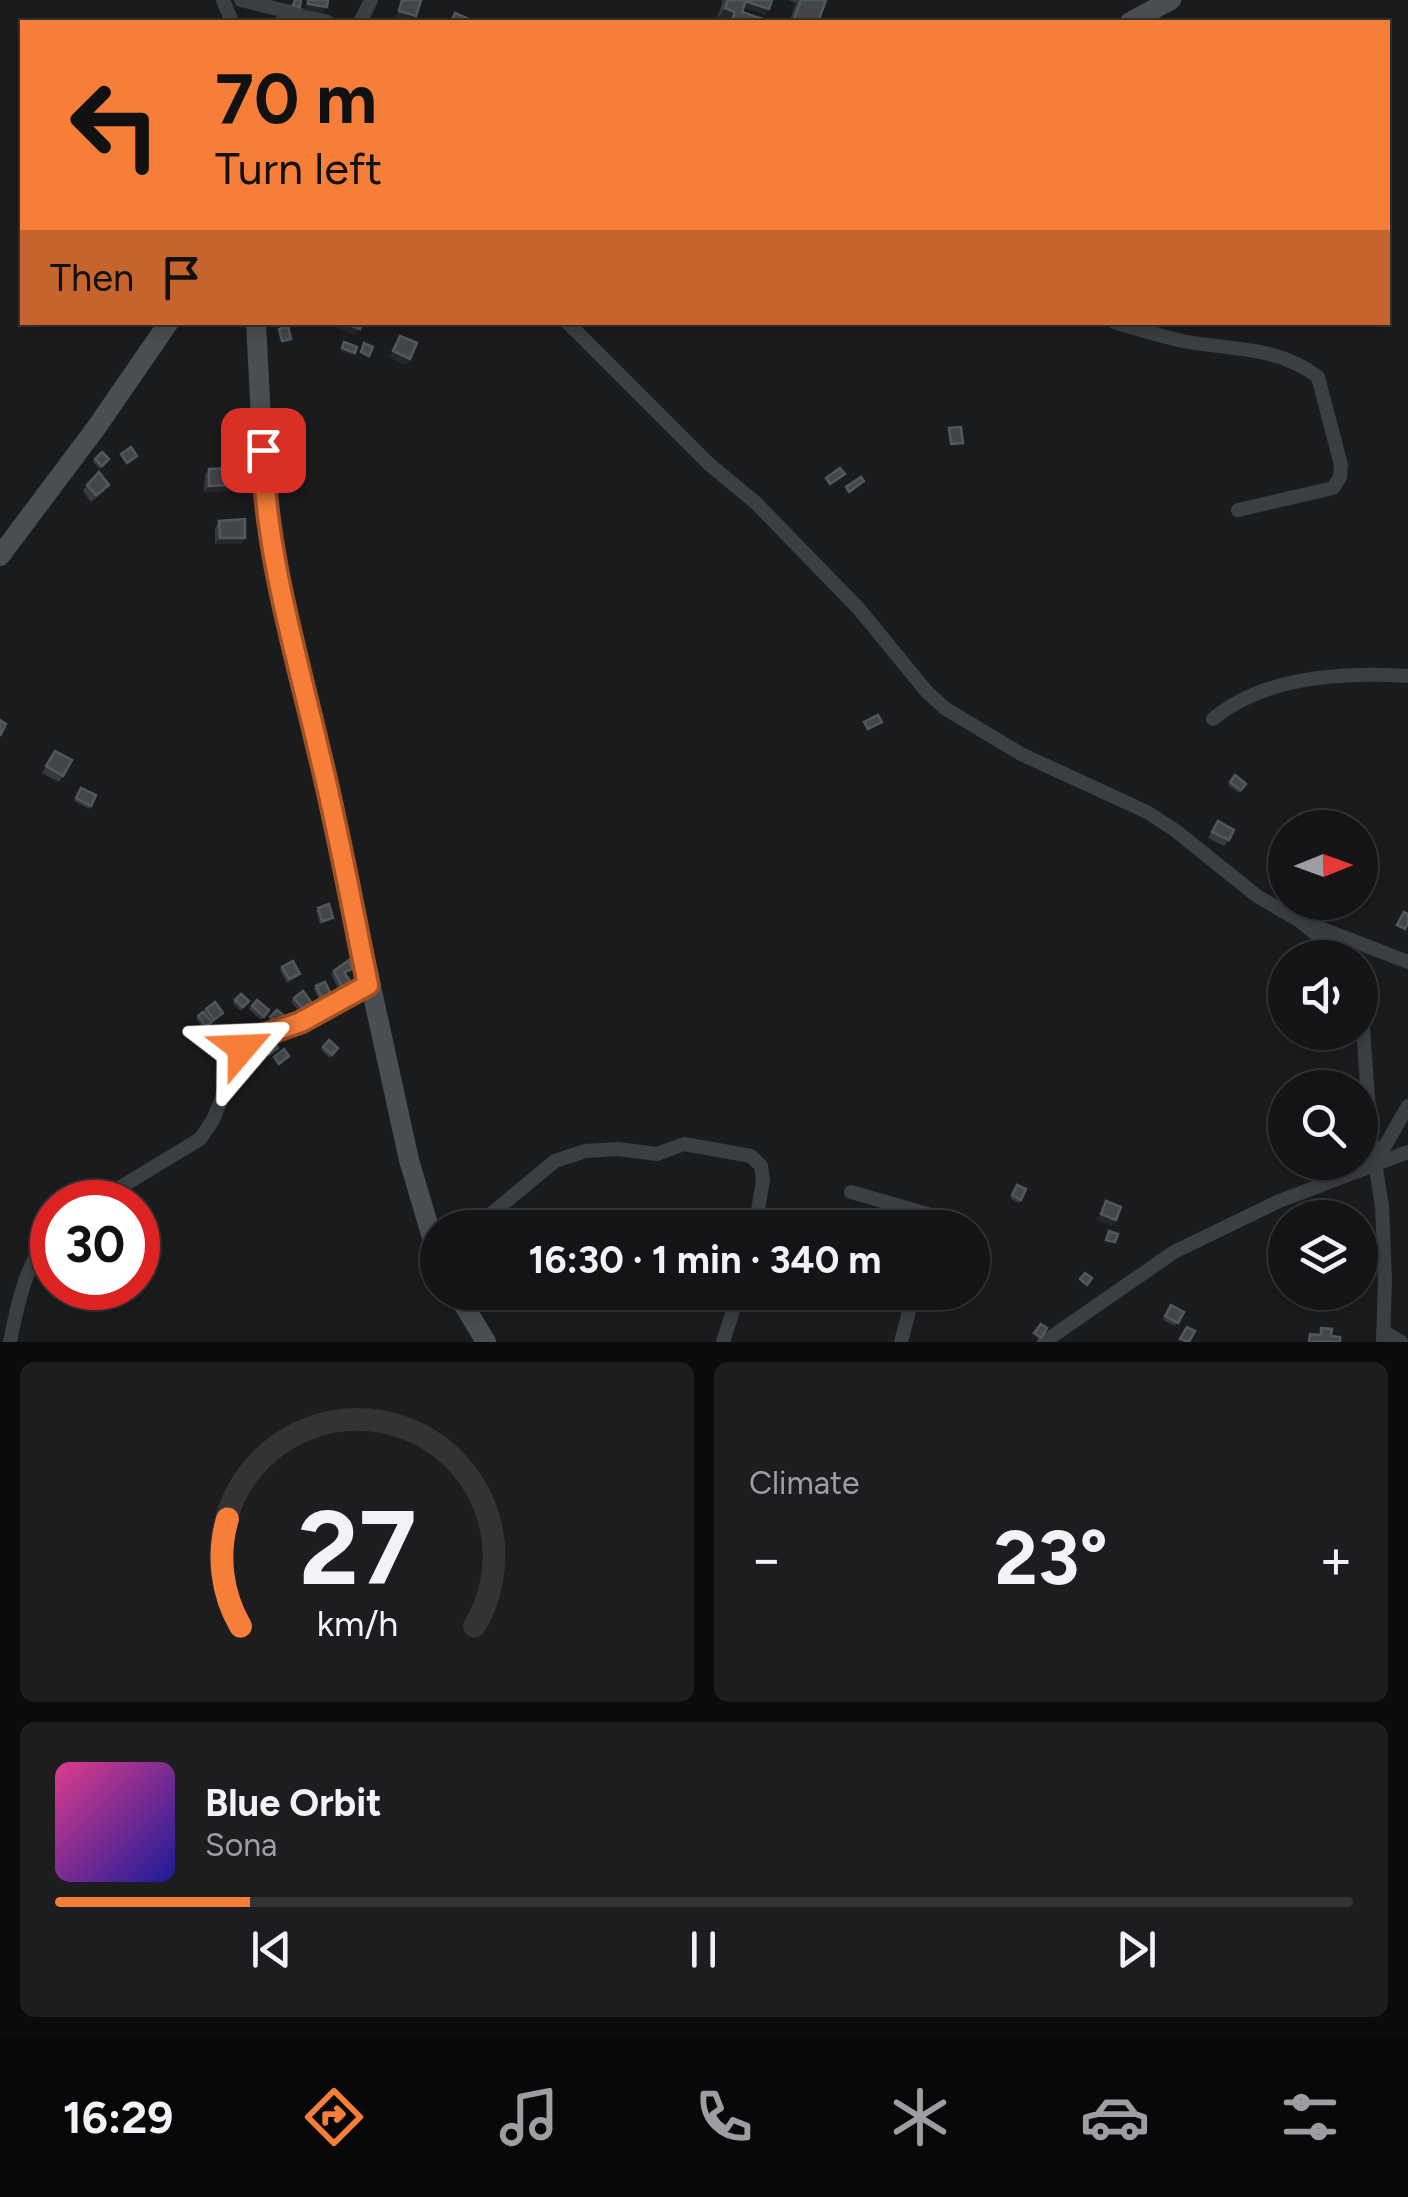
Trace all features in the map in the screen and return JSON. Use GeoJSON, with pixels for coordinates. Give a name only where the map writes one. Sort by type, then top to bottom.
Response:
{"type":"FeatureCollection","features":[{"type":"Feature","properties":{"kind":"street"},"geometry":{"type":"LineString","coordinates":[[241,0],[284,17],[310,20]]}},
{"type":"Feature","properties":{"kind":"street"},"geometry":{"type":"LineString","coordinates":[[1134,20],[1171,0]]}},
{"type":"Feature","properties":{"kind":"street"},"geometry":{"type":"LineString","coordinates":[[0,556],[168,325]]}},
{"type":"Feature","properties":{"kind":"street"},"geometry":{"type":"LineString","coordinates":[[256,325],[264,478],[281,598],[321,758],[408,1160],[423,1210]]}},
{"type":"Feature","properties":{"kind":"street"},"geometry":{"type":"LineString","coordinates":[[570,325],[709,464],[756,503],[859,610],[927,692],[946,709],[1021,754],[1148,812],[1257,896],[1324,940]]}},
{"type":"Feature","properties":{"kind":"street"},"geometry":{"type":"LineString","coordinates":[[1125,325],[1184,341],[1259,350],[1318,377],[1341,465],[1340,477],[1333,488],[1238,510]]}},
{"type":"Feature","properties":{"kind":"street"},"geometry":{"type":"LineString","coordinates":[[1214,719],[1250,696],[1274,688],[1345,675],[1408,676]]}},
{"type":"Feature","properties":{"kind":"street"},"geometry":{"type":"LineString","coordinates":[[1300,921],[1408,962]]}},
{"type":"Feature","properties":{"kind":"street"},"geometry":{"type":"LineString","coordinates":[[132,1180],[200,1139],[213,1120],[242,1048],[250,1040],[301,1022],[368,985]]}},
{"type":"Feature","properties":{"kind":"street"},"geometry":{"type":"LineString","coordinates":[[1378,1159],[1408,1106]]}},
{"type":"Feature","properties":{"kind":"street"},"geometry":{"type":"LineString","coordinates":[[496,1210],[555,1161],[585,1151],[618,1149],[657,1154],[684,1144],[751,1156],[760,1166],[763,1180],[758,1210]]}},
{"type":"Feature","properties":{"kind":"street"},"geometry":{"type":"LineString","coordinates":[[1378,1163],[1408,1152]]}},
{"type":"Feature","properties":{"kind":"street"},"geometry":{"type":"LineString","coordinates":[[1044,1342],[1174,1252],[1277,1202],[1334,1180]]}},
{"type":"Feature","properties":{"kind":"street"},"geometry":{"type":"LineString","coordinates":[[1378,1180],[1386,1280],[1383,1337],[1401,1342]]}},
{"type":"Feature","properties":{"kind":"street"},"geometry":{"type":"LineString","coordinates":[[851,1192],[914,1210]]}},
{"type":"Feature","properties":{"kind":"street"},"geometry":{"type":"LineString","coordinates":[[10,1342],[30,1273]]}},
{"type":"Feature","properties":{"kind":"street"},"geometry":{"type":"LineString","coordinates":[[467,1310],[486,1342]]}},
{"type":"Feature","properties":{"kind":"street"},"geometry":{"type":"LineString","coordinates":[[723,1342],[733,1310]]}},
{"type":"Feature","properties":{"kind":"street"},"geometry":{"type":"LineString","coordinates":[[901,1342],[909,1310]]}},
{"type":"Feature","properties":{"kind":"building"},"geometry":{"type":"Polygon","coordinates":[[[308,0],[328,0],[327,7],[308,4],[308,0]]]}},
{"type":"Feature","properties":{"kind":"building"},"geometry":{"type":"Polygon","coordinates":[[[402,0],[421,0],[416,16],[399,11],[402,0]]]}},
{"type":"Feature","properties":{"kind":"building"},"geometry":{"type":"Polygon","coordinates":[[[728,0],[746,0],[742,12],[765,20],[733,20],[735,12],[725,8],[728,0]]]}},
{"type":"Feature","properties":{"kind":"building"},"geometry":{"type":"Polygon","coordinates":[[[749,0],[772,0],[769,9],[749,0]]]}},
{"type":"Feature","properties":{"kind":"building"},"geometry":{"type":"Polygon","coordinates":[[[801,0],[826,0],[819,20],[794,20],[801,0]]]}},
{"type":"Feature","properties":{"kind":"building"},"geometry":{"type":"Polygon","coordinates":[[[455,13],[469,19],[468,20],[452,20],[455,13]]]}},
{"type":"Feature","properties":{"kind":"building"},"geometry":{"type":"Polygon","coordinates":[[[288,326],[291,339],[282,341],[279,329],[288,326]]]}},
{"type":"Feature","properties":{"kind":"building"},"geometry":{"type":"Polygon","coordinates":[[[400,336],[417,343],[410,359],[393,351],[400,336]]]}},
{"type":"Feature","properties":{"kind":"building"},"geometry":{"type":"Polygon","coordinates":[[[344,342],[357,347],[355,353],[342,348],[344,342]]]}},
{"type":"Feature","properties":{"kind":"building"},"geometry":{"type":"Polygon","coordinates":[[[364,343],[373,347],[369,356],[361,352],[364,343]]]}},
{"type":"Feature","properties":{"kind":"building"},"geometry":{"type":"Polygon","coordinates":[[[961,427],[963,443],[951,444],[949,428],[961,427]]]}},
{"type":"Feature","properties":{"kind":"building"},"geometry":{"type":"Polygon","coordinates":[[[131,447],[137,456],[127,463],[121,454],[131,447]]]}},
{"type":"Feature","properties":{"kind":"building"},"geometry":{"type":"Polygon","coordinates":[[[102,452],[109,459],[102,466],[95,459],[102,452]]]}},
{"type":"Feature","properties":{"kind":"building"},"geometry":{"type":"Polygon","coordinates":[[[230,468],[230,485],[209,486],[209,469],[230,468]]]}},
{"type":"Feature","properties":{"kind":"building"},"geometry":{"type":"Polygon","coordinates":[[[840,468],[845,474],[830,484],[826,478],[840,468]]]}},
{"type":"Feature","properties":{"kind":"building"},"geometry":{"type":"Polygon","coordinates":[[[99,472],[109,485],[96,495],[87,485],[99,472]]]}},
{"type":"Feature","properties":{"kind":"building"},"geometry":{"type":"Polygon","coordinates":[[[861,477],[864,481],[849,492],[846,487],[861,477]]]}},
{"type":"Feature","properties":{"kind":"building"},"geometry":{"type":"Polygon","coordinates":[[[245,519],[245,538],[220,538],[219,521],[245,519]]]}},
{"type":"Feature","properties":{"kind":"building"},"geometry":{"type":"Polygon","coordinates":[[[878,715],[882,722],[868,729],[864,722],[878,715]]]}},
{"type":"Feature","properties":{"kind":"building"},"geometry":{"type":"Polygon","coordinates":[[[55,751],[72,760],[63,776],[46,766],[55,751]]]}},
{"type":"Feature","properties":{"kind":"building"},"geometry":{"type":"Polygon","coordinates":[[[1235,775],[1246,784],[1241,790],[1230,782],[1235,775]]]}},
{"type":"Feature","properties":{"kind":"building"},"geometry":{"type":"Polygon","coordinates":[[[81,788],[96,795],[91,806],[76,798],[81,788]]]}},
{"type":"Feature","properties":{"kind":"building"},"geometry":{"type":"Polygon","coordinates":[[[1218,821],[1234,830],[1229,840],[1212,832],[1218,821]]]}},
{"type":"Feature","properties":{"kind":"building"},"geometry":{"type":"Polygon","coordinates":[[[329,904],[333,918],[322,921],[318,908],[329,904]]]}},
{"type":"Feature","properties":{"kind":"building"},"geometry":{"type":"Polygon","coordinates":[[[1404,912],[1408,914],[1405,929],[1397,925],[1404,912]]]}},
{"type":"Feature","properties":{"kind":"building"},"geometry":{"type":"Polygon","coordinates":[[[349,960],[352,969],[344,972],[352,984],[343,989],[334,971],[349,960]]]}},
{"type":"Feature","properties":{"kind":"building"},"geometry":{"type":"Polygon","coordinates":[[[293,961],[300,974],[289,979],[282,967],[293,961]]]}},
{"type":"Feature","properties":{"kind":"building"},"geometry":{"type":"Polygon","coordinates":[[[325,982],[332,996],[323,1001],[316,986],[325,982]]]}},
{"type":"Feature","properties":{"kind":"building"},"geometry":{"type":"Polygon","coordinates":[[[303,991],[311,1002],[302,1008],[294,998],[303,991]]]}},
{"type":"Feature","properties":{"kind":"building"},"geometry":{"type":"Polygon","coordinates":[[[241,994],[249,1001],[243,1007],[235,1000],[241,994]]]}},
{"type":"Feature","properties":{"kind":"building"},"geometry":{"type":"Polygon","coordinates":[[[257,1000],[269,1010],[264,1017],[252,1006],[257,1000]]]}},
{"type":"Feature","properties":{"kind":"building"},"geometry":{"type":"Polygon","coordinates":[[[215,1002],[223,1013],[214,1020],[206,1009],[215,1002]]]}},
{"type":"Feature","properties":{"kind":"building"},"geometry":{"type":"Polygon","coordinates":[[[277,1010],[287,1018],[281,1026],[270,1017],[277,1010]]]}},
{"type":"Feature","properties":{"kind":"building"},"geometry":{"type":"Polygon","coordinates":[[[203,1012],[212,1022],[206,1026],[198,1016],[203,1012]]]}},
{"type":"Feature","properties":{"kind":"building"},"geometry":{"type":"Polygon","coordinates":[[[232,1032],[239,1039],[232,1046],[226,1037],[232,1032]]]}},
{"type":"Feature","properties":{"kind":"building"},"geometry":{"type":"Polygon","coordinates":[[[271,1038],[278,1048],[270,1054],[263,1044],[271,1038]]]}},
{"type":"Feature","properties":{"kind":"building"},"geometry":{"type":"Polygon","coordinates":[[[329,1040],[338,1048],[332,1055],[323,1047],[329,1040]]]}},
{"type":"Feature","properties":{"kind":"building"},"geometry":{"type":"Polygon","coordinates":[[[284,1049],[289,1056],[279,1064],[274,1057],[284,1049]]]}},
{"type":"Feature","properties":{"kind":"building"},"geometry":{"type":"Polygon","coordinates":[[[1017,1185],[1026,1189],[1021,1200],[1012,1195],[1017,1185]]]}},
{"type":"Feature","properties":{"kind":"building"},"geometry":{"type":"Polygon","coordinates":[[[1106,1201],[1121,1207],[1116,1220],[1101,1214],[1106,1201]]]}},
{"type":"Feature","properties":{"kind":"building"},"geometry":{"type":"Polygon","coordinates":[[[1109,1231],[1118,1234],[1115,1242],[1106,1240],[1109,1231]]]}},
{"type":"Feature","properties":{"kind":"building"},"geometry":{"type":"Polygon","coordinates":[[[1085,1273],[1092,1278],[1087,1285],[1080,1279],[1085,1273]]]}},
{"type":"Feature","properties":{"kind":"building"},"geometry":{"type":"Polygon","coordinates":[[[1171,1305],[1184,1312],[1178,1323],[1165,1316],[1171,1305]]]}},
{"type":"Feature","properties":{"kind":"building"},"geometry":{"type":"Polygon","coordinates":[[[1041,1324],[1047,1328],[1041,1338],[1034,1333],[1041,1324]]]}},
{"type":"Feature","properties":{"kind":"building"},"geometry":{"type":"Polygon","coordinates":[[[1187,1327],[1195,1331],[1189,1342],[1180,1339],[1187,1327]]]}},
{"type":"Feature","properties":{"kind":"building"},"geometry":{"type":"Polygon","coordinates":[[[1321,1328],[1332,1329],[1331,1336],[1340,1337],[1340,1342],[1309,1342],[1310,1334],[1321,1335],[1321,1328]]]}},
{"type":"Feature","properties":{"kind":"route"},"geometry":{"type":"LineString","coordinates":[[242,1048],[250,1040],[301,1022],[368,985],[321,758],[281,598],[263,450]]}}]}
